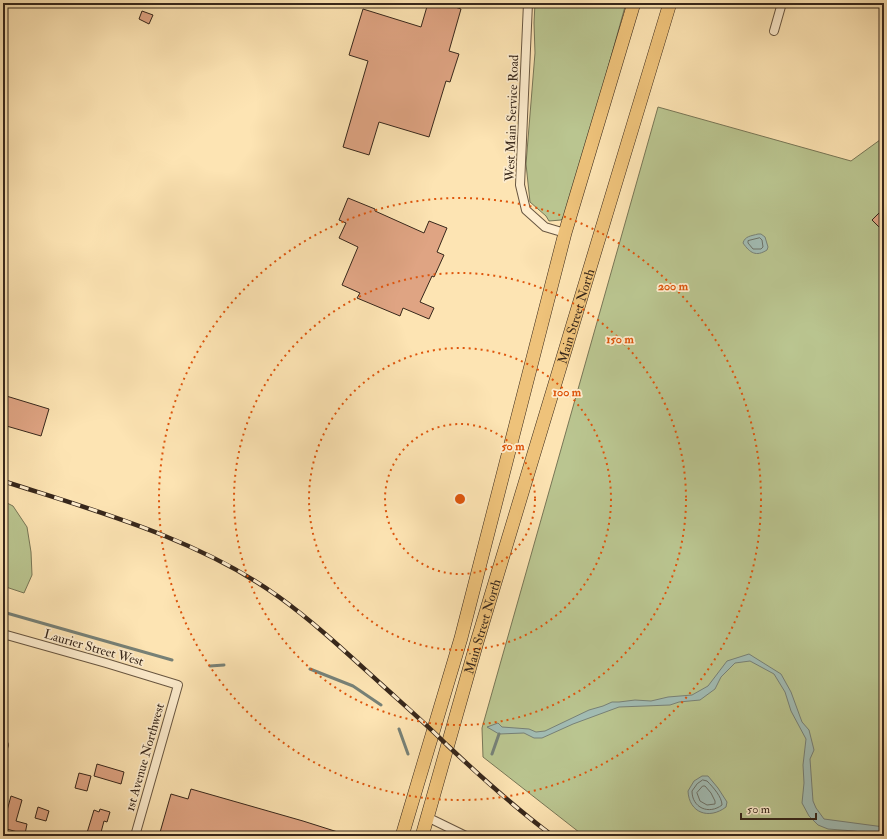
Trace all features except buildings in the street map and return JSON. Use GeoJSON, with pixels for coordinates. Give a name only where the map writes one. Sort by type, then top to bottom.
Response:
{"type":"FeatureCollection","features":[{"type":"Feature","properties":{"kind":"main road","name":"Main Street North"},"geometry":{"type":"LineString","coordinates":[[402,836],[463,630],[565,232],[634,3]]}},
{"type":"Feature","properties":{"kind":"main road","name":"Main Street North"},"geometry":{"type":"LineString","coordinates":[[422,836],[477,642],[670,3]]}},
{"type":"Feature","properties":{"kind":"street","name":"West Main Service Road"},"geometry":{"type":"LineString","coordinates":[[528,3],[520,185],[526,210],[545,227],[565,232]]}},
{"type":"Feature","properties":{"kind":"street"},"geometry":{"type":"LineString","coordinates":[[774,30],[782,3]]}},
{"type":"Feature","properties":{"kind":"street","name":"Laurier Street West"},"geometry":{"type":"LineString","coordinates":[[3,634],[178,685]]}},
{"type":"Feature","properties":{"kind":"street","name":"1st Avenue Northwest"},"geometry":{"type":"LineString","coordinates":[[134,836],[178,685]]}},
{"type":"Feature","properties":{"kind":"street"},"geometry":{"type":"LineString","coordinates":[[427,817],[466,836]]}},
{"type":"Feature","properties":{"kind":"green space"},"geometry":{"type":"Polygon","coordinates":[[[535,3],[626,3],[568,212],[561,220],[549,221],[546,216],[530,202],[526,164],[535,53],[535,3]]]}},
{"type":"Feature","properties":{"kind":"green space"},"geometry":{"type":"Polygon","coordinates":[[[658,107],[851,161],[884,137],[884,836],[584,836],[483,757],[482,728],[658,107]]]}},
{"type":"Feature","properties":{"kind":"green space"},"geometry":{"type":"Polygon","coordinates":[[[3,501],[13,506],[27,527],[31,552],[32,575],[24,593],[3,586],[3,501]]]}},
{"type":"Feature","properties":{"kind":"water"},"geometry":{"type":"Polygon","coordinates":[[[758,234],[765,237],[768,247],[767,250],[763,252],[754,253],[743,243],[747,238],[758,234]]]}},
{"type":"Feature","properties":{"kind":"water"},"geometry":{"type":"Polygon","coordinates":[[[749,654],[781,674],[791,692],[802,722],[809,730],[814,750],[810,759],[813,801],[824,819],[884,827],[884,836],[874,836],[868,833],[854,831],[828,829],[818,825],[809,816],[802,803],[804,783],[803,765],[806,739],[791,711],[785,692],[774,674],[750,661],[735,663],[721,677],[715,689],[700,700],[679,702],[670,705],[619,707],[573,724],[542,738],[534,738],[524,733],[499,734],[487,727],[498,723],[502,727],[529,729],[536,732],[545,731],[589,710],[612,702],[635,700],[651,701],[668,697],[692,695],[708,686],[727,661],[749,654]]]}},
{"type":"Feature","properties":{"kind":"water"},"geometry":{"type":"Polygon","coordinates":[[[702,776],[708,776],[727,802],[726,807],[720,811],[713,813],[701,812],[692,805],[689,799],[688,791],[694,781],[702,776]]]}},
{"type":"Feature","properties":{"kind":"waterway"},"geometry":{"type":"LineString","coordinates":[[3,612],[172,660]]}},
{"type":"Feature","properties":{"kind":"waterway"},"geometry":{"type":"LineString","coordinates":[[210,666],[224,665]]}},
{"type":"Feature","properties":{"kind":"waterway"},"geometry":{"type":"LineString","coordinates":[[310,669],[353,686],[381,705]]}},
{"type":"Feature","properties":{"kind":"waterway"},"geometry":{"type":"LineString","coordinates":[[399,729],[408,754]]}},
{"type":"Feature","properties":{"kind":"waterway"},"geometry":{"type":"LineString","coordinates":[[492,754],[499,734]]}},
{"type":"Feature","properties":{"kind":"railway"},"geometry":{"type":"LineString","coordinates":[[3,481],[146,528],[215,559],[248,577],[279,597],[344,650],[485,780],[553,836]]}}]}
